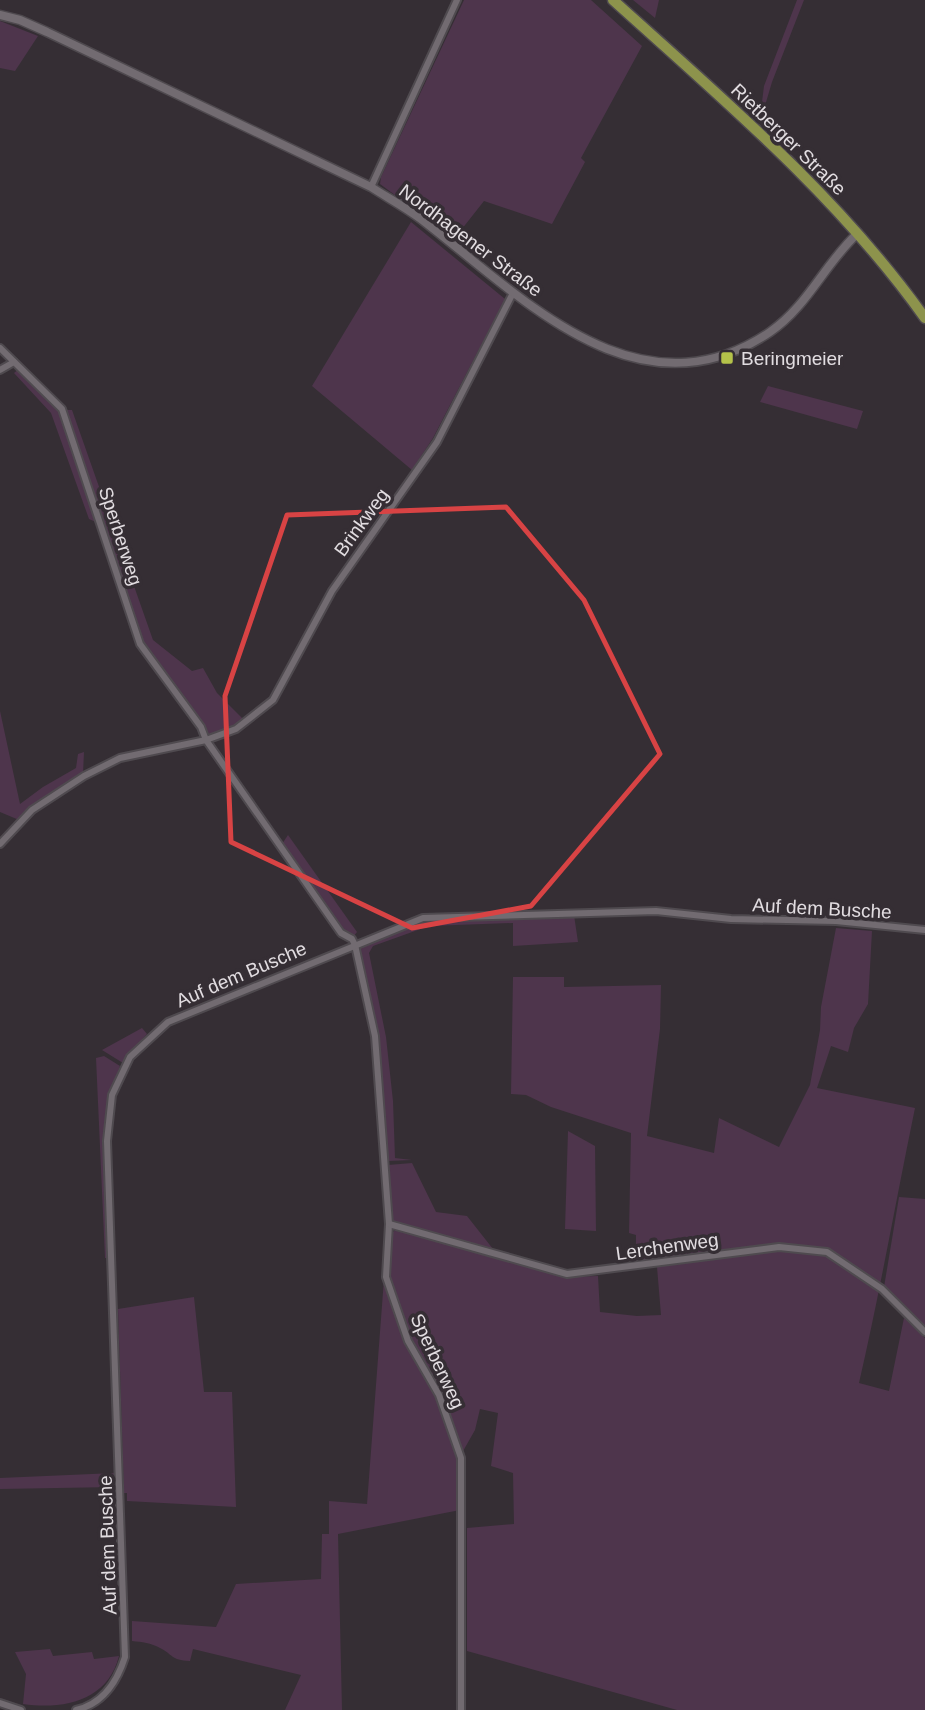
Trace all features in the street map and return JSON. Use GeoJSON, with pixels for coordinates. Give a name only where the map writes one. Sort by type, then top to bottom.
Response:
{"type":"FeatureCollection","features":[{"type":"Feature","properties":{"kind":"main road","name":"Rietberger Straße"},"geometry":{"type":"LineString","coordinates":[[613,0],[773,144],[858,233],[925,318]]}},
{"type":"Feature","properties":{"kind":"street"},"geometry":{"type":"LineString","coordinates":[[371,187],[457,0]]}},
{"type":"Feature","properties":{"kind":"street","name":"Nordhagener Straße"},"geometry":{"type":"LineString","coordinates":[[0,15],[20,20],[47,32],[371,187],[418,217],[513,293],[582,339],[637,359],[659,362],[698,360],[738,349],[769,332],[798,307],[858,233]]}},
{"type":"Feature","properties":{"kind":"street","name":"Brinkweg"},"geometry":{"type":"LineString","coordinates":[[0,844],[22,819],[84,776],[120,758],[206,740],[236,729],[273,700],[331,591],[438,442],[513,293]]}},
{"type":"Feature","properties":{"kind":"street","name":"Sperberweg"},"geometry":{"type":"LineString","coordinates":[[0,348],[62,409],[140,644],[201,727],[206,740]]}},
{"type":"Feature","properties":{"kind":"street"},"geometry":{"type":"LineString","coordinates":[[0,370],[14,362]]}},
{"type":"Feature","properties":{"kind":"street"},"geometry":{"type":"LineString","coordinates":[[206,740],[341,933],[352,939],[355,945]]}},
{"type":"Feature","properties":{"kind":"street","name":"Auf dem Busche"},"geometry":{"type":"LineString","coordinates":[[76,1710],[100,1699],[119,1675],[125,1657],[107,1141],[112,1095],[130,1057],[168,1022],[423,918],[656,911],[731,919],[836,921],[925,930]]}},
{"type":"Feature","properties":{"kind":"street"},"geometry":{"type":"LineString","coordinates":[[341,933],[342,950]]}},
{"type":"Feature","properties":{"kind":"street","name":"Sperberweg"},"geometry":{"type":"LineString","coordinates":[[355,945],[375,1036],[389,1224],[386,1277],[408,1342],[439,1395],[461,1458],[461,1710]]}},
{"type":"Feature","properties":{"kind":"street","name":"Lerchenweg"},"geometry":{"type":"LineString","coordinates":[[389,1224],[567,1274],[779,1247],[827,1252],[882,1289],[925,1332]]}},
{"type":"Feature","properties":{"kind":"street"},"geometry":{"type":"LineString","coordinates":[[0,1703],[20,1710]]}},
{"type":"Feature","properties":{"kind":"highlighted area"},"geometry":{"type":"Polygon","coordinates":[[[506,507],[584,600],[660,754],[531,906],[412,928],[231,842],[225,696],[287,515],[506,507]]]}},
{"type":"Feature","properties":{"kind":"shaded area"},"geometry":{"type":"Polygon","coordinates":[[[464,0],[591,0],[642,46],[581,158],[585,162],[552,224],[484,201],[454,239],[380,184],[464,0]]]}},
{"type":"Feature","properties":{"kind":"shaded area"},"geometry":{"type":"Polygon","coordinates":[[[633,0],[659,0],[655,18],[633,0]]]}},
{"type":"Feature","properties":{"kind":"shaded area"},"geometry":{"type":"Polygon","coordinates":[[[797,0],[804,0],[764,109],[761,110],[764,86],[797,0]]]}},
{"type":"Feature","properties":{"kind":"shaded area"},"geometry":{"type":"Polygon","coordinates":[[[0,21],[38,36],[15,71],[0,68],[0,21]]]}},
{"type":"Feature","properties":{"kind":"shaded area"},"geometry":{"type":"Polygon","coordinates":[[[411,222],[505,299],[433,438],[412,470],[312,386],[411,222]]]}},
{"type":"Feature","properties":{"kind":"shaded area"},"geometry":{"type":"Polygon","coordinates":[[[19,369],[60,409],[98,523],[89,519],[51,413],[14,373],[19,369]]]}},
{"type":"Feature","properties":{"kind":"shaded area"},"geometry":{"type":"Polygon","coordinates":[[[768,386],[863,411],[857,429],[760,402],[768,386]]]}},
{"type":"Feature","properties":{"kind":"shaded area"},"geometry":{"type":"Polygon","coordinates":[[[66,410],[72,410],[153,640],[192,671],[203,668],[217,693],[244,720],[235,727],[209,736],[141,643],[66,410]]]}},
{"type":"Feature","properties":{"kind":"shaded area"},"geometry":{"type":"Polygon","coordinates":[[[0,711],[20,804],[76,768],[78,754],[84,752],[83,774],[40,801],[19,820],[0,812],[0,711]]]}},
{"type":"Feature","properties":{"kind":"shaded area"},"geometry":{"type":"Polygon","coordinates":[[[288,835],[357,932],[353,937],[344,931],[282,844],[288,835]]]}},
{"type":"Feature","properties":{"kind":"shaded area"},"geometry":{"type":"Polygon","coordinates":[[[574,915],[578,942],[513,946],[513,923],[429,926],[373,946],[369,953],[386,1037],[393,1101],[395,1158],[412,1160],[388,1161],[378,1036],[358,947],[425,921],[574,915]]]}},
{"type":"Feature","properties":{"kind":"shaded area"},"geometry":{"type":"Polygon","coordinates":[[[836,928],[872,931],[868,1004],[854,1028],[848,1052],[831,1046],[817,1088],[915,1108],[859,1383],[889,1391],[904,1318],[925,1338],[925,1710],[677,1710],[467,1651],[467,1528],[514,1524],[513,1473],[491,1466],[498,1413],[480,1409],[475,1430],[458,1460],[460,1510],[338,1534],[342,1710],[285,1710],[301,1675],[193,1649],[190,1661],[179,1660],[153,1645],[132,1641],[132,1621],[216,1627],[236,1584],[321,1579],[322,1534],[329,1534],[329,1501],[367,1504],[384,1279],[387,1277],[393,1232],[397,1229],[565,1277],[598,1276],[600,1312],[637,1316],[661,1315],[657,1267],[709,1258],[636,1264],[636,1235],[629,1233],[631,1133],[551,1107],[526,1095],[511,1094],[513,977],[564,977],[564,987],[661,985],[660,1029],[647,1136],[714,1153],[719,1118],[779,1147],[810,1085],[836,928]]]}},
{"type":"Feature","properties":{"kind":"shaded area"},"geometry":{"type":"Polygon","coordinates":[[[142,1028],[147,1034],[123,1063],[102,1050],[142,1028]]]}},
{"type":"Feature","properties":{"kind":"shaded area"},"geometry":{"type":"Polygon","coordinates":[[[104,1056],[120,1066],[109,1096],[104,1135],[108,1258],[105,1258],[96,1058],[104,1056]]]}},
{"type":"Feature","properties":{"kind":"shaded area"},"geometry":{"type":"Polygon","coordinates":[[[568,1131],[595,1146],[596,1231],[565,1229],[568,1131]]]}},
{"type":"Feature","properties":{"kind":"shaded area"},"geometry":{"type":"Polygon","coordinates":[[[412,1163],[436,1212],[467,1216],[493,1249],[392,1221],[388,1165],[412,1163]]]}},
{"type":"Feature","properties":{"kind":"shaded area"},"geometry":{"type":"Polygon","coordinates":[[[899,1197],[925,1199],[925,1328],[884,1287],[899,1197]]]}},
{"type":"Feature","properties":{"kind":"shaded area"},"geometry":{"type":"Polygon","coordinates":[[[194,1297],[204,1392],[232,1392],[236,1507],[127,1501],[127,1493],[124,1493],[118,1309],[194,1297]]]}},
{"type":"Feature","properties":{"kind":"shaded area"},"geometry":{"type":"Polygon","coordinates":[[[115,1473],[115,1487],[0,1489],[0,1478],[115,1473]]]}},
{"type":"Feature","properties":{"kind":"shaded area"},"geometry":{"type":"Polygon","coordinates":[[[50,1649],[53,1656],[92,1652],[94,1659],[119,1656],[105,1683],[83,1699],[54,1705],[23,1704],[26,1674],[15,1652],[50,1649]]]}},
{"type":"Feature","properties":{"kind":"place","name":"Beringmeier"},"geometry":{"type":"Point","coordinates":[727,358]}}]}
